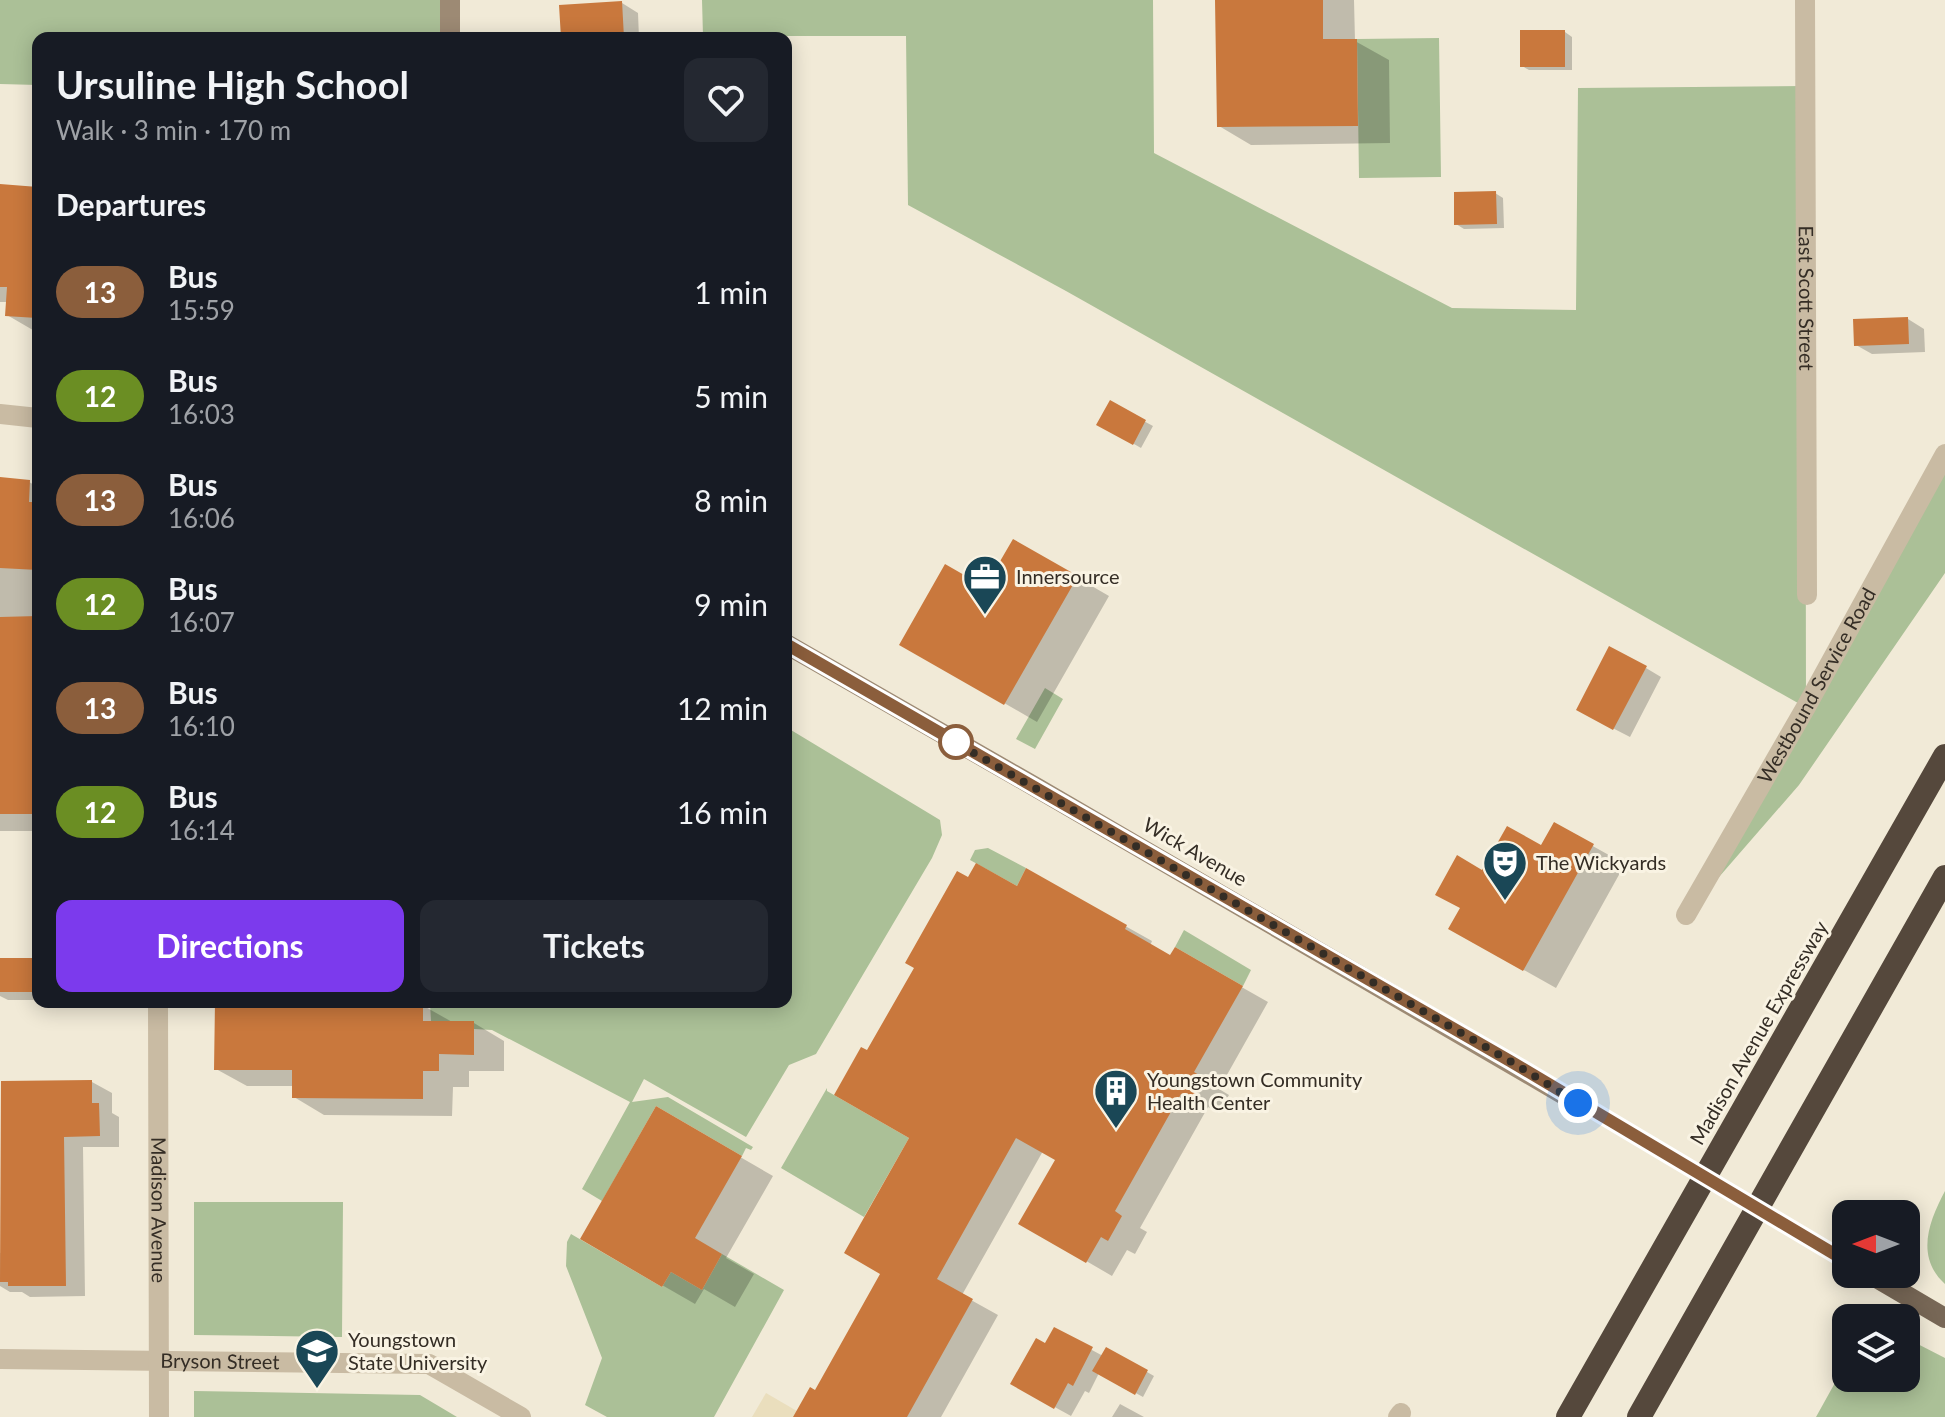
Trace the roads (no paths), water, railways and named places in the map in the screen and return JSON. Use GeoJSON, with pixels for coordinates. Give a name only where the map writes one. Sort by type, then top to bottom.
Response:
{"type":"FeatureCollection","features":[{"type":"Feature","properties":{"kind":"highway","name":"Madison Avenue Expressway"},"geometry":{"type":"LineString","coordinates":[[1568,1417],[1945,756]]}},
{"type":"Feature","properties":{"kind":"highway"},"geometry":{"type":"LineString","coordinates":[[1639,1417],[1945,877]]}},
{"type":"Feature","properties":{"kind":"main road"},"geometry":{"type":"LineString","coordinates":[[450,0],[450,32]]}},
{"type":"Feature","properties":{"kind":"main road","name":"Wick Avenue"},"geometry":{"type":"LineString","coordinates":[[792,647],[1578,1103]]}},
{"type":"Feature","properties":{"kind":"main road"},"geometry":{"type":"LineString","coordinates":[[1894,1288],[1945,1318]]}},
{"type":"Feature","properties":{"kind":"street","name":"East Scott Street"},"geometry":{"type":"LineString","coordinates":[[1805,0],[1807,595]]}},
{"type":"Feature","properties":{"kind":"street"},"geometry":{"type":"LineString","coordinates":[[0,414],[32,417]]}},
{"type":"Feature","properties":{"kind":"street","name":"Westbound Service Road"},"geometry":{"type":"LineString","coordinates":[[1686,915],[1806,707],[1945,454]]}},
{"type":"Feature","properties":{"kind":"street","name":"Madison Avenue"},"geometry":{"type":"LineString","coordinates":[[158,1008],[159,1417]]}},
{"type":"Feature","properties":{"kind":"street","name":"Bryson Street"},"geometry":{"type":"LineString","coordinates":[[0,1359],[429,1364],[521,1417]]}},
{"type":"Feature","properties":{"kind":"place","name":"Innersource"},"geometry":{"type":"Point","coordinates":[985,616]}},
{"type":"Feature","properties":{"kind":"place","name":"The Wickyards"},"geometry":{"type":"Point","coordinates":[1505,902]}},
{"type":"Feature","properties":{"kind":"place","name":"Youngstown Community Health Center"},"geometry":{"type":"Point","coordinates":[1116,1130]}},
{"type":"Feature","properties":{"kind":"place","name":"Youngstown State University"},"geometry":{"type":"Point","coordinates":[317,1390]}}]}
